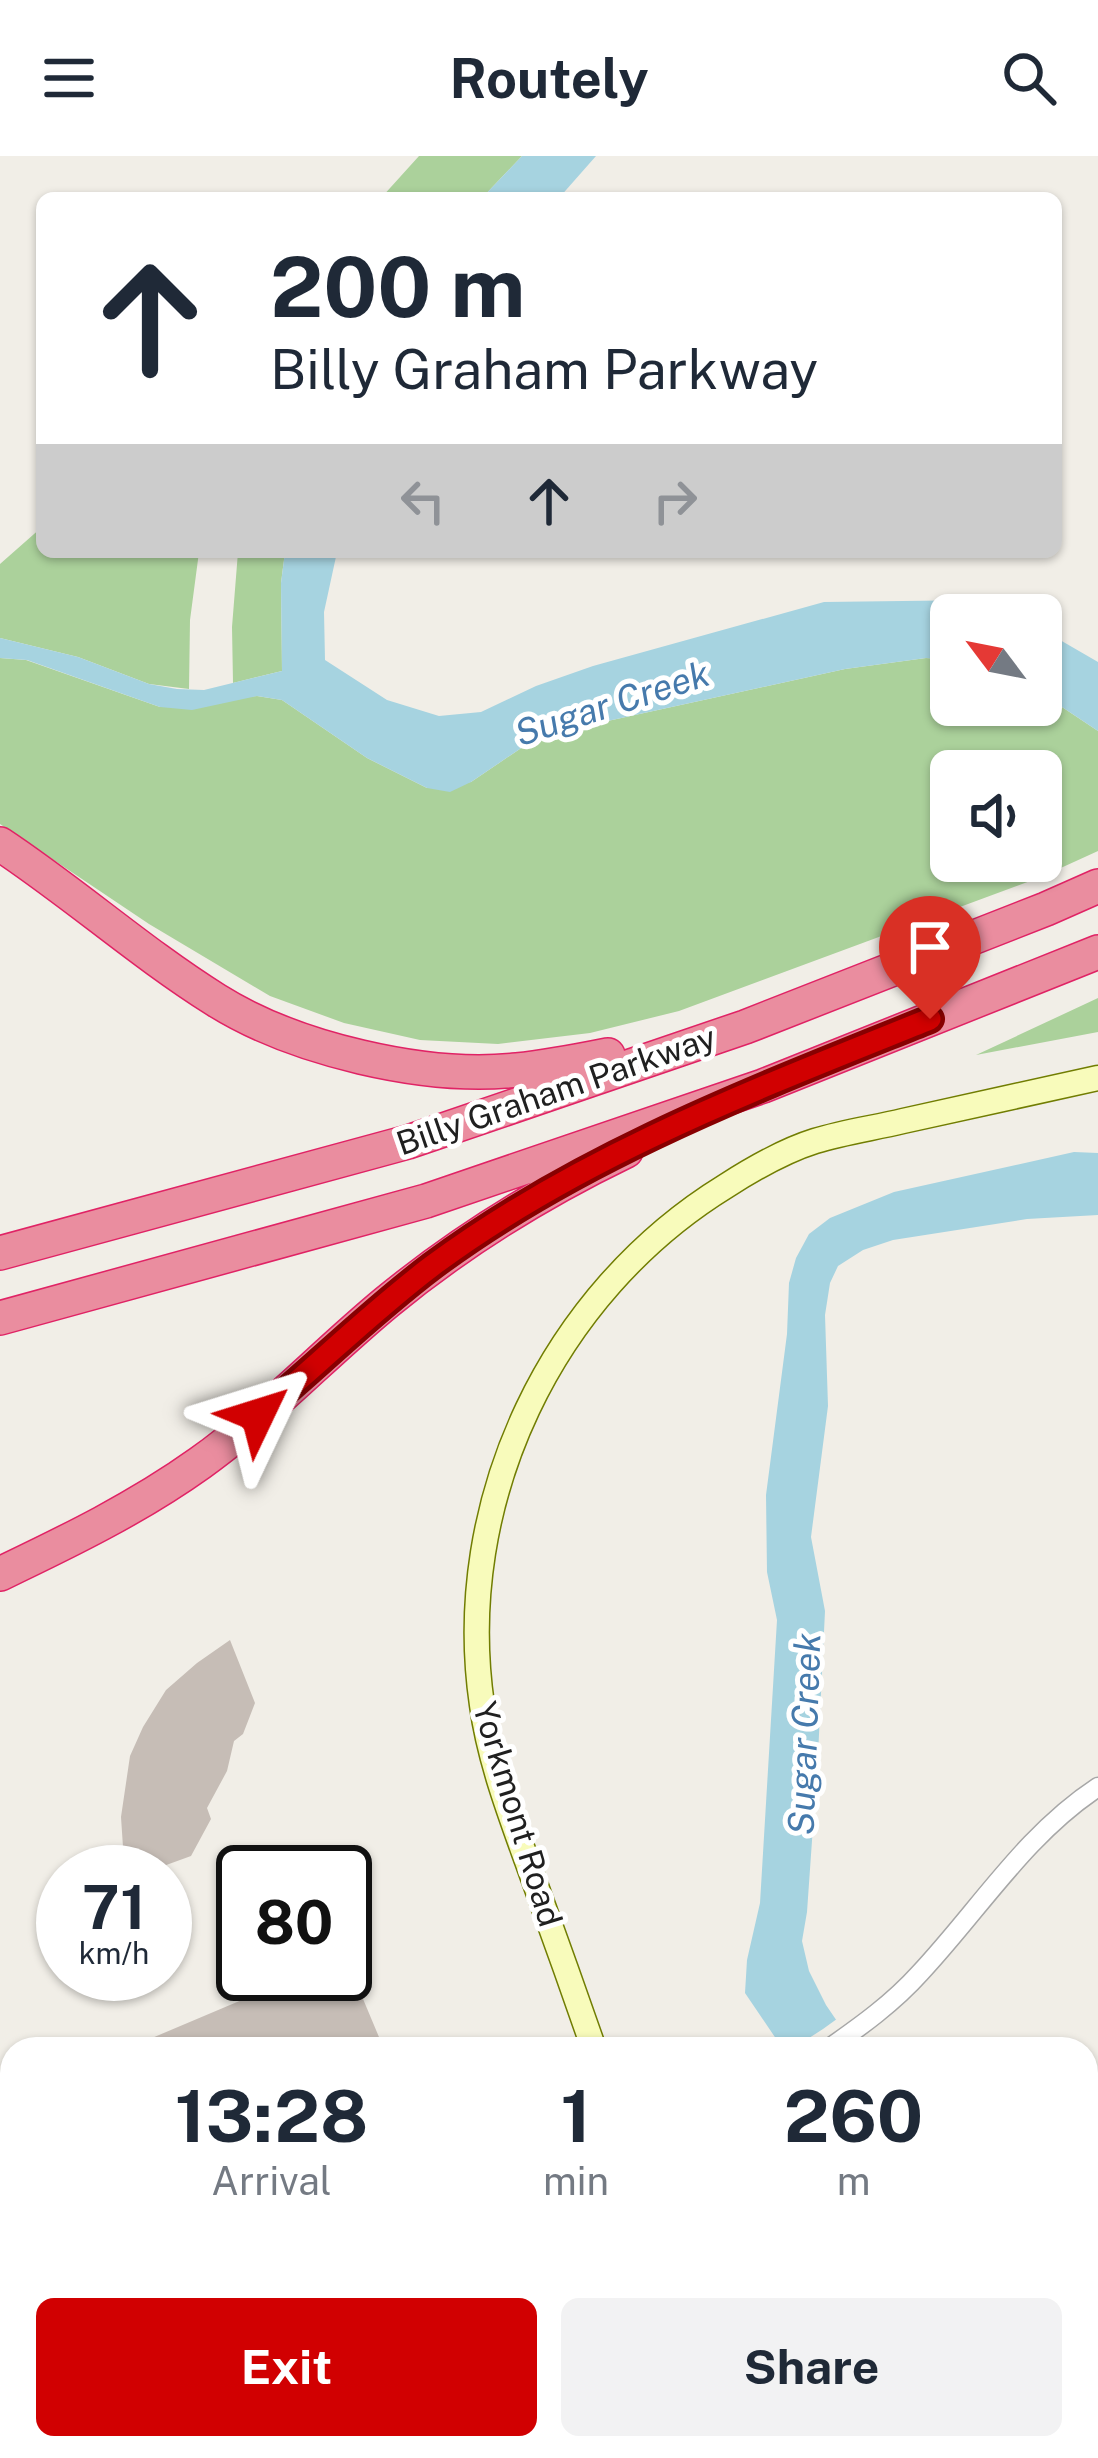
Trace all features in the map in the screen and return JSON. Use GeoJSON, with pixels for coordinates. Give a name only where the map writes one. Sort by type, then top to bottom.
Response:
{"type":"FeatureCollection","features":[{"type":"Feature","properties":{"kind":"highway"},"geometry":{"type":"LineString","coordinates":[[0,844],[221,1003],[269,1027],[346,1054],[398,1064],[513,1071],[745,1027]]}},
{"type":"Feature","properties":{"kind":"highway","name":"Billy Graham Parkway"},"geometry":{"type":"LineString","coordinates":[[0,1253],[408,1142],[745,1027],[1098,886]]}},
{"type":"Feature","properties":{"kind":"highway","name":"Billy Graham Parkway"},"geometry":{"type":"LineString","coordinates":[[0,1318],[426,1201],[763,1086],[1098,952]]}},
{"type":"Feature","properties":{"kind":"highway"},"geometry":{"type":"LineString","coordinates":[[0,1574],[116,1517],[205,1460],[434,1264],[554,1186],[763,1086]]}},
{"type":"Feature","properties":{"kind":"street","name":"Yorkmont Road"},"geometry":{"type":"LineString","coordinates":[[591,2037],[512,1819],[487,1731],[478,1678],[482,1558],[498,1481],[524,1414],[554,1357],[599,1294],[669,1227],[761,1164],[814,1142],[1098,1078]]}},
{"type":"Feature","properties":{"kind":"street"},"geometry":{"type":"LineString","coordinates":[[844,2037],[920,1974],[1033,1840],[1098,1786]]}},
{"type":"Feature","properties":{"kind":"green space"},"geometry":{"type":"Polygon","coordinates":[[[419,156],[522,156],[488,192],[386,192],[419,156]]]}},
{"type":"Feature","properties":{"kind":"green space"},"geometry":{"type":"Polygon","coordinates":[[[36,532],[36,558],[198,558],[190,620],[189,689],[149,684],[78,657],[0,638],[0,564],[36,532]]]}},
{"type":"Feature","properties":{"kind":"green space"},"geometry":{"type":"Polygon","coordinates":[[[238,558],[284,558],[282,671],[233,683],[238,558]]]}},
{"type":"Feature","properties":{"kind":"green space"},"geometry":{"type":"Polygon","coordinates":[[[0,658],[26,660],[160,707],[257,696],[282,700],[367,758],[427,788],[471,782],[539,736],[845,669],[926,658],[930,658],[930,726],[1062,726],[1062,707],[1098,731],[1098,851],[1062,867],[1062,750],[930,750],[930,882],[1027,882],[679,1011],[590,1033],[498,1044],[420,1040],[344,1023],[270,996],[149,924],[0,824],[0,658]]]}},
{"type":"Feature","properties":{"kind":"green space"},"geometry":{"type":"Polygon","coordinates":[[[1098,998],[1098,1032],[976,1055],[1098,998]]]}},
{"type":"Feature","properties":{"kind":"water"},"geometry":{"type":"Polygon","coordinates":[[[522,156],[596,156],[564,192],[488,192],[522,156]]]}},
{"type":"Feature","properties":{"kind":"water","name":"Sugar Creek"},"geometry":{"type":"Polygon","coordinates":[[[284,558],[336,558],[324,612],[325,660],[387,700],[439,716],[481,712],[593,666],[824,602],[930,601],[930,658],[845,669],[539,736],[450,792],[427,788],[367,758],[282,700],[257,696],[192,710],[160,707],[27,660],[0,658],[0,638],[177,689],[204,690],[282,671],[284,558]]]}},
{"type":"Feature","properties":{"kind":"water"},"geometry":{"type":"Polygon","coordinates":[[[1062,641],[1098,662],[1098,731],[1062,707],[1062,641]]]}},
{"type":"Feature","properties":{"kind":"water","name":"Sugar Creek"},"geometry":{"type":"Polygon","coordinates":[[[1074,1152],[1098,1153],[1098,1215],[1027,1219],[893,1240],[863,1250],[838,1266],[830,1283],[825,1315],[828,1406],[811,1537],[825,1611],[802,1941],[809,1971],[848,2037],[775,2037],[745,1993],[760,1903],[777,1620],[767,1572],[766,1495],[789,1283],[809,1234],[830,1218],[894,1192],[1074,1152]]]}},
{"type":"Feature","properties":{"kind":"pier"},"geometry":{"type":"Polygon","coordinates":[[[841,2016],[854,2037],[811,2037],[841,2016]]]}},
{"type":"Feature","properties":{"kind":"building"},"geometry":{"type":"Polygon","coordinates":[[[230,1640],[255,1703],[207,1808],[211,1819],[192,1854],[192,1845],[123,1845],[121,1817],[130,1756],[166,1690],[230,1640]]]}},
{"type":"Feature","properties":{"kind":"building"},"geometry":{"type":"Polygon","coordinates":[[[239,2001],[364,2001],[379,2037],[154,2037],[239,2001]]]}},
{"type":"Feature","properties":{"kind":"route"},"geometry":{"type":"LineString","coordinates":[[258,1415],[434,1264],[554,1186],[763,1086],[930,1019]]}}]}
